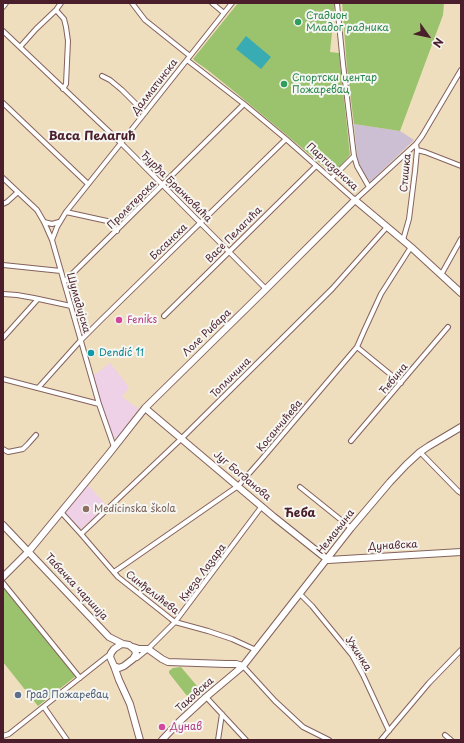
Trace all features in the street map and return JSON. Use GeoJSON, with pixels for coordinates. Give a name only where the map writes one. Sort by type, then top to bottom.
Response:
{"type":"FeatureCollection","features":[{"type":"Feature","properties":{"kind":"street"},"geometry":{"type":"LineString","coordinates":[[3,7],[6,3]]}},
{"type":"Feature","properties":{"kind":"street"},"geometry":{"type":"LineString","coordinates":[[20,47],[56,10],[60,3]]}},
{"type":"Feature","properties":{"kind":"street","name":"Партизанска"},"geometry":{"type":"LineString","coordinates":[[132,3],[145,20],[188,58],[286,139],[355,200],[412,247],[461,293]]}},
{"type":"Feature","properties":{"kind":"street"},"geometry":{"type":"LineString","coordinates":[[212,3],[224,12]]}},
{"type":"Feature","properties":{"kind":"street","name":"Далматинска"},"geometry":{"type":"LineString","coordinates":[[52,240],[59,222],[66,212],[232,3]]}},
{"type":"Feature","properties":{"kind":"street"},"geometry":{"type":"LineString","coordinates":[[337,3],[354,156],[357,166],[369,187]]}},
{"type":"Feature","properties":{"kind":"street"},"geometry":{"type":"LineString","coordinates":[[56,10],[64,19],[67,36],[68,48],[66,84],[63,89]]}},
{"type":"Feature","properties":{"kind":"street","name":"Ђурђа Бранковића"},"geometry":{"type":"LineString","coordinates":[[3,31],[121,143],[266,289]]}},
{"type":"Feature","properties":{"kind":"street","name":"Стишка"},"geometry":{"type":"LineString","coordinates":[[403,240],[409,219],[415,171],[416,144],[426,131],[461,70]]}},
{"type":"Feature","properties":{"kind":"street"},"geometry":{"type":"LineString","coordinates":[[102,76],[110,80],[122,90],[145,114]]}},
{"type":"Feature","properties":{"kind":"street"},"geometry":{"type":"LineString","coordinates":[[3,104],[88,184]]}},
{"type":"Feature","properties":{"kind":"street","name":"Пролетерска"},"geometry":{"type":"LineString","coordinates":[[64,282],[244,104]]}},
{"type":"Feature","properties":{"kind":"street","name":"Босанска"},"geometry":{"type":"LineString","coordinates":[[38,388],[81,340],[286,139]]}},
{"type":"Feature","properties":{"kind":"street","name":"Лоле Рибара"},"geometry":{"type":"LineString","coordinates":[[3,577],[29,551],[145,408],[355,200],[416,144]]}},
{"type":"Feature","properties":{"kind":"street"},"geometry":{"type":"LineString","coordinates":[[416,150],[461,166]]}},
{"type":"Feature","properties":{"kind":"street"},"geometry":{"type":"LineString","coordinates":[[331,179],[354,156]]}},
{"type":"Feature","properties":{"kind":"street","name":"Васе Пелагића"},"geometry":{"type":"LineString","coordinates":[[164,316],[316,166]]}},
{"type":"Feature","properties":{"kind":"street","name":"Шумадијска"},"geometry":{"type":"LineString","coordinates":[[3,178],[36,210],[44,222],[52,240],[99,404],[114,447]]}},
{"type":"Feature","properties":{"kind":"street"},"geometry":{"type":"LineString","coordinates":[[3,204],[18,192]]}},
{"type":"Feature","properties":{"kind":"street"},"geometry":{"type":"LineString","coordinates":[[66,212],[107,221],[117,231]]}},
{"type":"Feature","properties":{"kind":"street"},"geometry":{"type":"LineString","coordinates":[[44,222],[52,224],[59,222]]}},
{"type":"Feature","properties":{"kind":"street","name":"Топличина"},"geometry":{"type":"LineString","coordinates":[[81,534],[181,439],[332,289],[387,227]]}},
{"type":"Feature","properties":{"kind":"street"},"geometry":{"type":"LineString","coordinates":[[441,274],[461,239]]}},
{"type":"Feature","properties":{"kind":"street","name":"Косанчићева"},"geometry":{"type":"LineString","coordinates":[[114,572],[238,486],[357,347],[381,294],[412,247]]}},
{"type":"Feature","properties":{"kind":"street"},"geometry":{"type":"LineString","coordinates":[[3,266],[61,271]]}},
{"type":"Feature","properties":{"kind":"street"},"geometry":{"type":"LineString","coordinates":[[3,294],[17,295],[71,306]]}},
{"type":"Feature","properties":{"kind":"street"},"geometry":{"type":"LineString","coordinates":[[3,338],[38,299]]}},
{"type":"Feature","properties":{"kind":"street","name":"Ћебина"},"geometry":{"type":"LineString","coordinates":[[351,442],[448,327]]}},
{"type":"Feature","properties":{"kind":"street"},"geometry":{"type":"LineString","coordinates":[[357,347],[401,383]]}},
{"type":"Feature","properties":{"kind":"street"},"geometry":{"type":"LineString","coordinates":[[3,380],[99,404]]}},
{"type":"Feature","properties":{"kind":"street","name":"Југ Богданова"},"geometry":{"type":"LineString","coordinates":[[145,408],[327,559]]}},
{"type":"Feature","properties":{"kind":"street","name":"Немањина"},"geometry":{"type":"LineString","coordinates":[[243,666],[351,528],[390,482],[420,452],[461,426]]}},
{"type":"Feature","properties":{"kind":"street"},"geometry":{"type":"LineString","coordinates":[[3,449],[8,452],[23,449],[36,435]]}},
{"type":"Feature","properties":{"kind":"street"},"geometry":{"type":"LineString","coordinates":[[420,452],[461,493]]}},
{"type":"Feature","properties":{"kind":"street"},"geometry":{"type":"LineString","coordinates":[[456,489],[461,485]]}},
{"type":"Feature","properties":{"kind":"street"},"geometry":{"type":"LineString","coordinates":[[300,487],[351,528]]}},
{"type":"Feature","properties":{"kind":"street","name":"Кнеза Лазара"},"geometry":{"type":"LineString","coordinates":[[133,659],[148,649],[175,622],[262,506]]}},
{"type":"Feature","properties":{"kind":"street","name":"Синђелићева"},"geometry":{"type":"LineString","coordinates":[[61,512],[127,585],[175,622],[232,639],[256,650]]}},
{"type":"Feature","properties":{"kind":"street","name":"Табачка чаршија"},"geometry":{"type":"LineString","coordinates":[[3,525],[109,637],[123,644]]}},
{"type":"Feature","properties":{"kind":"street","name":"Дунавска"},"geometry":{"type":"LineString","coordinates":[[327,559],[461,552]]}},
{"type":"Feature","properties":{"kind":"street"},"geometry":{"type":"LineString","coordinates":[[3,583],[80,678]]}},
{"type":"Feature","properties":{"kind":"street","name":"Ужичка"},"geometry":{"type":"LineString","coordinates":[[300,594],[312,606],[352,656],[388,731]]}},
{"type":"Feature","properties":{"kind":"street"},"geometry":{"type":"LineString","coordinates":[[109,637],[111,653],[110,658],[130,704],[140,740]]}},
{"type":"Feature","properties":{"kind":"street"},"geometry":{"type":"LineString","coordinates":[[3,736],[9,734],[111,653],[120,644],[123,644],[139,649],[148,649],[168,662],[236,664],[243,666],[275,701],[303,727],[329,740]]}},
{"type":"Feature","properties":{"kind":"street"},"geometry":{"type":"LineString","coordinates":[[114,666],[119,668],[133,659],[136,652],[131,647]]}},
{"type":"Feature","properties":{"kind":"street"},"geometry":{"type":"LineString","coordinates":[[381,740],[429,683],[461,650]]}},
{"type":"Feature","properties":{"kind":"street"},"geometry":{"type":"LineString","coordinates":[[119,680],[124,666]]}},
{"type":"Feature","properties":{"kind":"street","name":"Таковска"},"geometry":{"type":"LineString","coordinates":[[162,740],[206,697],[243,666]]}},
{"type":"Feature","properties":{"kind":"street"},"geometry":{"type":"LineString","coordinates":[[206,697],[246,740]]}},
{"type":"Feature","properties":{"kind":"street"},"geometry":{"type":"LineString","coordinates":[[44,707],[66,740]]}},
{"type":"Feature","properties":{"kind":"street"},"geometry":{"type":"LineString","coordinates":[[218,740],[222,714]]}},
{"type":"Feature","properties":{"kind":"street"},"geometry":{"type":"LineString","coordinates":[[445,735],[451,740]]}},
{"type":"Feature","properties":{"kind":"shaded area"},"geometry":{"type":"Polygon","coordinates":[[[354,124],[400,131],[414,140],[370,182],[358,164],[354,124]]]}},
{"type":"Feature","properties":{"kind":"shaded area"},"geometry":{"type":"Polygon","coordinates":[[[110,363],[129,387],[122,397],[139,409],[117,438],[113,438],[93,376],[110,363]]]}},
{"type":"Feature","properties":{"kind":"shaded area","name":"Medicinska škola"},"geometry":{"type":"Polygon","coordinates":[[[88,485],[107,506],[81,529],[65,513],[88,485]]]}},
{"type":"Feature","properties":{"kind":"green space","name":"Спортски центар Пожаревац"},"geometry":{"type":"Polygon","coordinates":[[[238,3],[335,3],[330,52],[339,53],[350,155],[333,174],[193,59],[238,3]]]}},
{"type":"Feature","properties":{"kind":"green space"},"geometry":{"type":"Polygon","coordinates":[[[342,3],[444,3],[443,15],[400,131],[354,124],[347,68],[342,3]]]}},
{"type":"Feature","properties":{"kind":"green space"},"geometry":{"type":"Polygon","coordinates":[[[3,587],[76,676],[38,706],[3,662],[3,587]]]}},
{"type":"Feature","properties":{"kind":"green space"},"geometry":{"type":"Polygon","coordinates":[[[181,667],[202,692],[191,701],[169,673],[169,671],[173,668],[181,667]]]}},
{"type":"Feature","properties":{"kind":"water"},"geometry":{"type":"Polygon","coordinates":[[[246,36],[271,57],[261,69],[236,49],[246,36]]]}},
{"type":"Feature","properties":{"kind":"place","name":"Стадион Младог радника"},"geometry":{"type":"Point","coordinates":[298,22]}},
{"type":"Feature","properties":{"kind":"place","name":"Спортски центар Пожаревац"},"geometry":{"type":"Point","coordinates":[284,84]}},
{"type":"Feature","properties":{"kind":"place","name":"Feniks"},"geometry":{"type":"Point","coordinates":[119,320]}},
{"type":"Feature","properties":{"kind":"place","name":"Dendić 11"},"geometry":{"type":"Point","coordinates":[91,353]}},
{"type":"Feature","properties":{"kind":"place","name":"Medicinska škola"},"geometry":{"type":"Point","coordinates":[86,509]}},
{"type":"Feature","properties":{"kind":"place","name":"Град Пожаревац"},"geometry":{"type":"Point","coordinates":[18,695]}},
{"type":"Feature","properties":{"kind":"place","name":"Дунав"},"geometry":{"type":"Point","coordinates":[162,727]}},
{"type":"Feature","properties":{"kind":"district","name":"Васа Пелагић"},"geometry":{"type":"Point","coordinates":[92,137]}},
{"type":"Feature","properties":{"kind":"district","name":"Ћеба"},"geometry":{"type":"Point","coordinates":[300,514]}}]}
